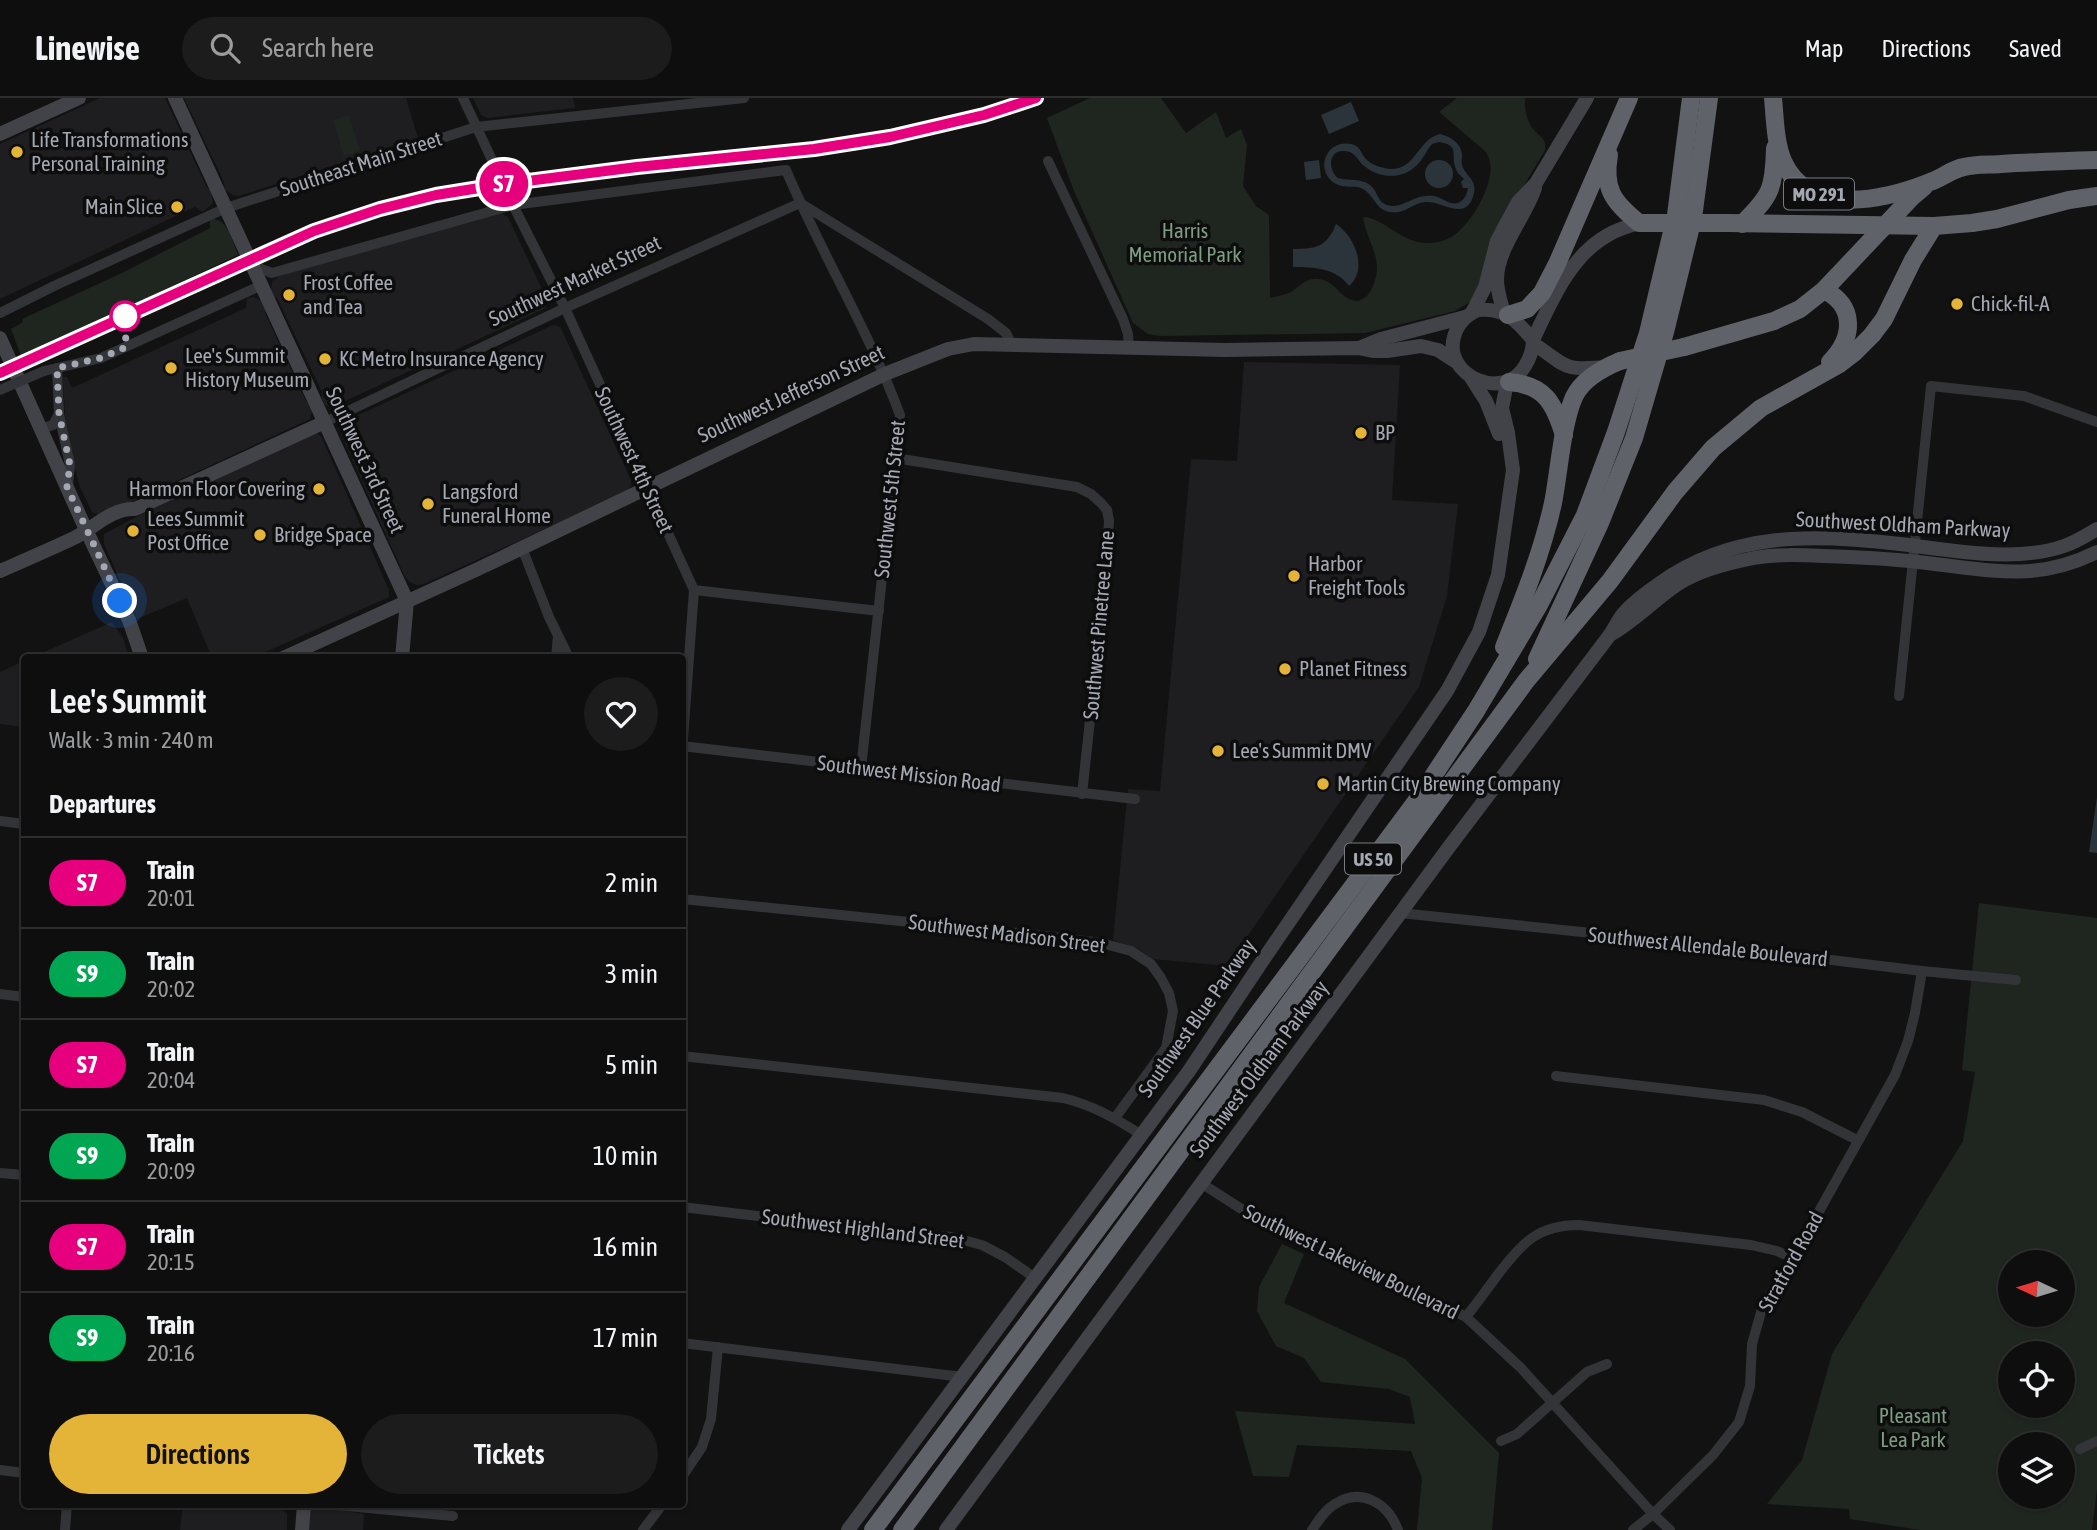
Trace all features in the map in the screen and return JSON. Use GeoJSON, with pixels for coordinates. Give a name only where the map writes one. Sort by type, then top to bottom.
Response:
{"type":"FeatureCollection","features":[{"type":"Feature","properties":{"kind":"highway"},"geometry":{"type":"LineString","coordinates":[[1506,314],[1527,309],[1542,293],[1629,98]]}},
{"type":"Feature","properties":{"kind":"highway","name":"US 50"},"geometry":{"type":"LineString","coordinates":[[873,1530],[1410,810],[1476,711],[1539,605],[1585,514],[1616,432],[1647,333],[1676,215],[1691,98]]}},
{"type":"Feature","properties":{"kind":"highway","name":"US 50"},"geometry":{"type":"LineString","coordinates":[[902,1530],[1526,681],[1601,523],[1634,438],[1665,332],[1693,218],[1709,98]]}},
{"type":"Feature","properties":{"kind":"highway","name":"MO 291"},"geometry":{"type":"LineString","coordinates":[[1773,98],[1782,159],[1795,180],[1828,198],[1855,201],[1880,197],[1930,183],[1963,167],[2097,160]]}},
{"type":"Feature","properties":{"kind":"highway","name":"MO 291"},"geometry":{"type":"LineString","coordinates":[[1735,224],[1765,201],[1770,191],[1775,176],[1776,127]]}},
{"type":"Feature","properties":{"kind":"highway"},"geometry":{"type":"LineString","coordinates":[[1612,138],[1607,181],[1612,197],[1644,223]]}},
{"type":"Feature","properties":{"kind":"highway"},"geometry":{"type":"LineString","coordinates":[[1476,711],[1528,588],[1552,506],[1575,395],[1582,386],[1613,364],[1774,321],[1800,309],[1824,290],[1911,198],[1930,183]]}},
{"type":"Feature","properties":{"kind":"highway","name":"MO 291"},"geometry":{"type":"LineString","coordinates":[[1644,223],[1934,226],[1997,219],[2069,200],[2097,196]]}},
{"type":"Feature","properties":{"kind":"highway"},"geometry":{"type":"LineString","coordinates":[[1526,681],[1610,581],[1675,492],[1713,448],[1761,408],[1813,380],[1855,352],[1872,335],[1884,319],[1913,260],[1934,226]]}},
{"type":"Feature","properties":{"kind":"highway"},"geometry":{"type":"LineString","coordinates":[[1813,380],[1839,354],[1848,326],[1842,303],[1836,296],[1824,290]]}},
{"type":"Feature","properties":{"kind":"highway"},"geometry":{"type":"LineString","coordinates":[[1508,383],[1530,385],[1546,396],[1557,414],[1565,436]]}},
{"type":"Feature","properties":{"kind":"street"},"geometry":{"type":"LineString","coordinates":[[0,134],[79,98]]}},
{"type":"Feature","properties":{"kind":"street","name":"Southwest 3rd Street"},"geometry":{"type":"LineString","coordinates":[[175,98],[407,601],[402,654]]}},
{"type":"Feature","properties":{"kind":"street","name":"Southwest 4th Street"},"geometry":{"type":"LineString","coordinates":[[463,98],[565,308],[694,590],[686,703]]}},
{"type":"Feature","properties":{"kind":"street","name":"Southeast Main Street"},"geometry":{"type":"LineString","coordinates":[[0,313],[226,208],[476,127],[744,98]]}},
{"type":"Feature","properties":{"kind":"street"},"geometry":{"type":"LineString","coordinates":[[1587,98],[1536,183],[1518,202],[1497,241],[1485,287],[1454,336],[1452,346],[1455,361],[1470,376],[1485,382],[1508,383],[1524,368],[1533,342],[1559,288],[1583,254],[1607,235],[1644,223]]}},
{"type":"Feature","properties":{"kind":"street"},"geometry":{"type":"LineString","coordinates":[[1048,161],[1123,319],[1129,348]]}},
{"type":"Feature","properties":{"kind":"street","name":"Southwest 5th Street"},"geometry":{"type":"LineString","coordinates":[[513,205],[786,170],[885,374],[900,415],[861,768]]}},
{"type":"Feature","properties":{"kind":"street"},"geometry":{"type":"LineString","coordinates":[[1536,183],[1498,269],[1498,291],[1506,314],[1533,342],[1566,367],[1576,369],[1613,364]]}},
{"type":"Feature","properties":{"kind":"street"},"geometry":{"type":"LineString","coordinates":[[800,203],[988,319],[1006,333],[1012,345]]}},
{"type":"Feature","properties":{"kind":"street","name":"Southwest Market Street"},"geometry":{"type":"LineString","coordinates":[[0,571],[87,531],[102,519],[135,509],[565,308],[800,203]]}},
{"type":"Feature","properties":{"kind":"street"},"geometry":{"type":"LineString","coordinates":[[251,264],[272,273],[513,205]]}},
{"type":"Feature","properties":{"kind":"street"},"geometry":{"type":"LineString","coordinates":[[0,390],[44,371],[101,358],[263,291],[272,273]]}},
{"type":"Feature","properties":{"kind":"street"},"geometry":{"type":"LineString","coordinates":[[1469,315],[1478,310],[1493,309],[1506,314]]}},
{"type":"Feature","properties":{"kind":"street","name":"Southwest Jefferson Street"},"geometry":{"type":"LineString","coordinates":[[1358,348],[1469,315]]}},
{"type":"Feature","properties":{"kind":"street"},"geometry":{"type":"LineString","coordinates":[[0,338],[129,620],[141,654]]}},
{"type":"Feature","properties":{"kind":"street","name":"Southwest Jefferson Street"},"geometry":{"type":"LineString","coordinates":[[292,654],[522,548],[885,374],[948,349],[974,344],[1129,348],[1358,348],[1388,351],[1421,345],[1438,349],[1455,361]]}},
{"type":"Feature","properties":{"kind":"street"},"geometry":{"type":"LineString","coordinates":[[57,368],[59,414],[70,465],[67,487]]}},
{"type":"Feature","properties":{"kind":"street","name":"Southwest Blue Parkway"},"geometry":{"type":"LineString","coordinates":[[1470,376],[1497,425],[1509,494]]}},
{"type":"Feature","properties":{"kind":"street","name":"Southwest Blue Parkway"},"geometry":{"type":"LineString","coordinates":[[848,1530],[1189,1071],[1447,691],[1479,632],[1498,575],[1513,470],[1502,408],[1508,383]]}},
{"type":"Feature","properties":{"kind":"street"},"geometry":{"type":"LineString","coordinates":[[1899,696],[1931,386],[2024,396],[2097,422]]}},
{"type":"Feature","properties":{"kind":"street"},"geometry":{"type":"LineString","coordinates":[[41,429],[53,425],[59,414]]}},
{"type":"Feature","properties":{"kind":"street","name":"Southwest Pinetree Lane"},"geometry":{"type":"LineString","coordinates":[[895,458],[1077,487],[1091,494],[1107,510],[1109,535],[1105,583],[1082,794]]}},
{"type":"Feature","properties":{"kind":"street","name":"Southwest Oldham Parkway"},"geometry":{"type":"LineString","coordinates":[[949,1529],[1200,1183],[1609,636],[1629,625],[1681,582],[1756,550],[1783,555],[1877,557],[1957,552],[2028,553],[2064,546],[2097,529]]}},
{"type":"Feature","properties":{"kind":"street"},"geometry":{"type":"LineString","coordinates":[[522,548],[567,654]]}},
{"type":"Feature","properties":{"kind":"street","name":"Southwest Oldham Parkway"},"geometry":{"type":"LineString","coordinates":[[1914,554],[2001,573],[2022,573],[2048,569],[2097,552]]}},
{"type":"Feature","properties":{"kind":"street"},"geometry":{"type":"LineString","coordinates":[[694,590],[878,611]]}},
{"type":"Feature","properties":{"kind":"street"},"geometry":{"type":"LineString","coordinates":[[556,654],[558,636]]}},
{"type":"Feature","properties":{"kind":"street","name":"Southwest Mission Road"},"geometry":{"type":"LineString","coordinates":[[686,746],[1135,799]]}},
{"type":"Feature","properties":{"kind":"street"},"geometry":{"type":"LineString","coordinates":[[0,821],[21,824]]}},
{"type":"Feature","properties":{"kind":"street","name":"Southwest Madison Street"},"geometry":{"type":"LineString","coordinates":[[686,899],[1101,943],[1131,951],[1151,964],[1161,978],[1169,993],[1173,1012],[1167,1048],[1115,1118]]}},
{"type":"Feature","properties":{"kind":"street","name":"Southwest Allendale Boulevard"},"geometry":{"type":"LineString","coordinates":[[1400,913],[2017,980]]}},
{"type":"Feature","properties":{"kind":"street","name":"Stratford Road"},"geometry":{"type":"LineString","coordinates":[[1633,1530],[1713,1455],[1739,1422],[1751,1386],[1752,1344],[1763,1305],[1793,1258],[1883,1097],[1908,1041],[1922,971]]}},
{"type":"Feature","properties":{"kind":"street"},"geometry":{"type":"LineString","coordinates":[[0,995],[21,997]]}},
{"type":"Feature","properties":{"kind":"street"},"geometry":{"type":"LineString","coordinates":[[686,1056],[1063,1098],[1088,1104],[1140,1134]]}},
{"type":"Feature","properties":{"kind":"street"},"geometry":{"type":"LineString","coordinates":[[1556,1076],[1764,1100],[1802,1112],[1857,1140]]}},
{"type":"Feature","properties":{"kind":"street"},"geometry":{"type":"LineString","coordinates":[[0,1173],[21,1175]]}},
{"type":"Feature","properties":{"kind":"street","name":"Southwest Lakeview Boulevard"},"geometry":{"type":"LineString","coordinates":[[1200,1183],[1286,1235],[1466,1317],[1521,1368],[1670,1530]]}},
{"type":"Feature","properties":{"kind":"street","name":"Southwest Highland Street"},"geometry":{"type":"LineString","coordinates":[[686,1207],[952,1237],[982,1245],[1035,1278]]}},
{"type":"Feature","properties":{"kind":"street"},"geometry":{"type":"LineString","coordinates":[[1466,1317],[1518,1248],[1544,1230],[1556,1226],[1579,1225],[1751,1245],[1793,1258]]}},
{"type":"Feature","properties":{"kind":"street"},"geometry":{"type":"LineString","coordinates":[[686,1343],[963,1377]]}},
{"type":"Feature","properties":{"kind":"street"},"geometry":{"type":"LineString","coordinates":[[686,1470],[702,1447],[711,1419],[718,1347]]}},
{"type":"Feature","properties":{"kind":"street"},"geometry":{"type":"LineString","coordinates":[[1501,1441],[1517,1434],[1587,1372],[1607,1364]]}},
{"type":"Feature","properties":{"kind":"street"},"geometry":{"type":"LineString","coordinates":[[2080,1448],[2097,1441]]}},
{"type":"Feature","properties":{"kind":"street"},"geometry":{"type":"LineString","coordinates":[[0,1470],[21,1473]]}},
{"type":"Feature","properties":{"kind":"street"},"geometry":{"type":"LineString","coordinates":[[1312,1530],[1331,1506],[1344,1499],[1359,1497],[1373,1500],[1384,1508],[1393,1517],[1398,1530]]}},
{"type":"Feature","properties":{"kind":"street"},"geometry":{"type":"LineString","coordinates":[[65,1530],[67,1508]]}},
{"type":"Feature","properties":{"kind":"street"},"geometry":{"type":"LineString","coordinates":[[302,1530],[304,1508]]}},
{"type":"Feature","properties":{"kind":"street"},"geometry":{"type":"LineString","coordinates":[[369,1508],[453,1516]]}},
{"type":"Feature","properties":{"kind":"street"},"geometry":{"type":"LineString","coordinates":[[643,1530],[660,1508]]}},
{"type":"Feature","properties":{"kind":"shaded area"},"geometry":{"type":"Polygon","coordinates":[[[100,98],[165,98],[207,188],[211,190],[213,203],[204,211],[195,207],[0,299],[0,144],[100,98]]]}},
{"type":"Feature","properties":{"kind":"shaded area"},"geometry":{"type":"Polygon","coordinates":[[[184,98],[406,98],[418,138],[239,196],[233,195],[225,190],[224,182],[184,98]]]}},
{"type":"Feature","properties":{"kind":"shaded area"},"geometry":{"type":"Polygon","coordinates":[[[473,98],[573,98],[575,108],[487,118],[481,115],[473,98]]]}},
{"type":"Feature","properties":{"kind":"shaded area"},"geometry":{"type":"Polygon","coordinates":[[[1351,102],[1359,121],[1329,134],[1321,115],[1351,102]]]}},
{"type":"Feature","properties":{"kind":"shaded area"},"geometry":{"type":"Polygon","coordinates":[[[1444,135],[1460,147],[1462,165],[1474,188],[1471,202],[1466,207],[1460,209],[1425,202],[1400,212],[1390,212],[1379,207],[1364,190],[1337,184],[1326,173],[1325,158],[1330,150],[1340,144],[1356,146],[1371,163],[1390,169],[1406,165],[1433,137],[1444,135]],[[1446,143],[1432,144],[1416,166],[1396,176],[1374,172],[1347,151],[1335,154],[1331,166],[1338,178],[1359,180],[1370,185],[1387,205],[1398,205],[1427,196],[1456,203],[1464,198],[1468,188],[1463,188],[1461,182],[1464,179],[1454,164],[1454,152],[1446,143]]]}},
{"type":"Feature","properties":{"kind":"shaded area"},"geometry":{"type":"Polygon","coordinates":[[[1319,160],[1321,178],[1306,180],[1304,162],[1319,160]]]}},
{"type":"Feature","properties":{"kind":"shaded area"},"geometry":{"type":"Polygon","coordinates":[[[1439,160],[1449,164],[1453,174],[1449,184],[1439,188],[1429,184],[1425,174],[1429,164],[1439,160]]]}},
{"type":"Feature","properties":{"kind":"shaded area"},"geometry":{"type":"Polygon","coordinates":[[[501,213],[508,217],[547,300],[546,308],[345,401],[343,406],[334,408],[325,405],[322,392],[277,298],[273,297],[272,281],[283,274],[501,213]]]}},
{"type":"Feature","properties":{"kind":"shaded area"},"geometry":{"type":"Polygon","coordinates":[[[1336,224],[1343,229],[1357,253],[1358,270],[1349,286],[1331,272],[1317,268],[1293,267],[1293,249],[1320,245],[1329,238],[1336,224]]]}},
{"type":"Feature","properties":{"kind":"shaded area"},"geometry":{"type":"Polygon","coordinates":[[[254,297],[266,308],[265,313],[306,401],[310,404],[310,419],[104,515],[92,512],[80,487],[71,454],[63,377],[67,377],[72,388],[246,308],[247,298],[254,297]]]}},
{"type":"Feature","properties":{"kind":"shaded area"},"geometry":{"type":"Polygon","coordinates":[[[555,325],[561,328],[631,480],[631,486],[628,491],[424,584],[410,582],[405,577],[339,430],[340,421],[348,416],[352,418],[555,325]]]}},
{"type":"Feature","properties":{"kind":"shaded area"},"geometry":{"type":"Polygon","coordinates":[[[1244,362],[1400,365],[1392,500],[1458,504],[1447,596],[1419,687],[1227,966],[1152,959],[1140,950],[1113,940],[1128,789],[1160,791],[1191,459],[1237,461],[1244,362]]]}},
{"type":"Feature","properties":{"kind":"shaded area"},"geometry":{"type":"Polygon","coordinates":[[[317,433],[321,436],[389,590],[389,597],[261,654],[210,654],[187,598],[137,619],[104,544],[104,534],[193,487],[317,433]]]}},
{"type":"Feature","properties":{"kind":"shaded area"},"geometry":{"type":"Polygon","coordinates":[[[112,622],[123,638],[128,654],[40,654],[112,622]]]}},
{"type":"Feature","properties":{"kind":"shaded area"},"geometry":{"type":"Polygon","coordinates":[[[21,662],[21,727],[0,724],[0,672],[21,662]]]}},
{"type":"Feature","properties":{"kind":"shaded area"},"geometry":{"type":"Polygon","coordinates":[[[2097,797],[2097,853],[2089,852],[2097,797]]]}},
{"type":"Feature","properties":{"kind":"shaded area"},"geometry":{"type":"Polygon","coordinates":[[[183,1508],[274,1508],[282,1509],[287,1514],[287,1530],[180,1530],[183,1508]]]}},
{"type":"Feature","properties":{"kind":"shaded area"},"geometry":{"type":"Polygon","coordinates":[[[308,1508],[328,1508],[364,1514],[363,1530],[301,1530],[308,1508]]]}},
{"type":"Feature","properties":{"kind":"green space","name":"Harris Memorial Park"},"geometry":{"type":"Polygon","coordinates":[[[1090,98],[1161,98],[1186,133],[1216,112],[1226,138],[1241,129],[1247,145],[1243,186],[1256,206],[1269,215],[1270,298],[1289,293],[1311,279],[1327,281],[1347,298],[1355,301],[1366,296],[1375,281],[1377,263],[1365,228],[1365,217],[1419,242],[1445,240],[1465,225],[1485,193],[1490,170],[1485,151],[1439,112],[1457,98],[1525,98],[1528,120],[1544,141],[1545,150],[1492,239],[1484,274],[1470,302],[1455,311],[1365,333],[1160,336],[1148,334],[1133,323],[1074,191],[1047,118],[1090,98]]]}},
{"type":"Feature","properties":{"kind":"green space"},"geometry":{"type":"Polygon","coordinates":[[[349,115],[360,151],[344,156],[333,120],[349,115]]]}},
{"type":"Feature","properties":{"kind":"green space"},"geometry":{"type":"Polygon","coordinates":[[[212,219],[218,220],[226,227],[238,255],[22,358],[11,329],[23,322],[22,319],[122,273],[210,228],[212,219]]]}},
{"type":"Feature","properties":{"kind":"green space","name":"Pleasant Lea Park"},"geometry":{"type":"Polygon","coordinates":[[[1979,903],[2097,918],[2097,1489],[2092,1530],[1920,1530],[1850,1519],[1849,1509],[1767,1504],[1802,1460],[1832,1354],[1963,1141],[1975,1072],[1962,1070],[1979,903]]]}},
{"type":"Feature","properties":{"kind":"green space"},"geometry":{"type":"Polygon","coordinates":[[[1282,1244],[1304,1254],[1284,1303],[1405,1359],[1499,1453],[1492,1530],[1417,1530],[1422,1478],[1411,1451],[1297,1445],[1289,1477],[1253,1476],[1235,1411],[1415,1424],[1410,1397],[1389,1389],[1321,1382],[1304,1358],[1276,1346],[1257,1311],[1259,1287],[1282,1244]]]}},
{"type":"Feature","properties":{"kind":"railway"},"geometry":{"type":"LineString","coordinates":[[0,373],[314,231],[380,209],[436,195],[504,184],[814,149],[890,137],[983,115],[1036,98]]}},
{"type":"Feature","properties":{"kind":"train","name":"S7"},"geometry":{"type":"LineString","coordinates":[[0,373],[314,231],[380,209],[436,195],[504,184],[814,149],[890,137],[984,115],[1036,98]]}},
{"type":"Feature","properties":{"kind":"place","name":"Life Transformations Personal Training"},"geometry":{"type":"Point","coordinates":[17,152]}},
{"type":"Feature","properties":{"kind":"place","name":"Main Slice"},"geometry":{"type":"Point","coordinates":[177,207]}},
{"type":"Feature","properties":{"kind":"place","name":"Frost Coffee and Tea"},"geometry":{"type":"Point","coordinates":[289,295]}},
{"type":"Feature","properties":{"kind":"place","name":"Chick-fil-A"},"geometry":{"type":"Point","coordinates":[1957,304]}},
{"type":"Feature","properties":{"kind":"place","name":"KC Metro Insurance Agency"},"geometry":{"type":"Point","coordinates":[325,359]}},
{"type":"Feature","properties":{"kind":"place","name":"Lee's Summit History Museum"},"geometry":{"type":"Point","coordinates":[171,368]}},
{"type":"Feature","properties":{"kind":"place","name":"BP"},"geometry":{"type":"Point","coordinates":[1361,433]}},
{"type":"Feature","properties":{"kind":"place","name":"Harmon Floor Covering"},"geometry":{"type":"Point","coordinates":[319,489]}},
{"type":"Feature","properties":{"kind":"place","name":"Langsford Funeral Home"},"geometry":{"type":"Point","coordinates":[428,504]}},
{"type":"Feature","properties":{"kind":"place","name":"Lees Summit Post Office"},"geometry":{"type":"Point","coordinates":[133,531]}},
{"type":"Feature","properties":{"kind":"place","name":"Bridge Space"},"geometry":{"type":"Point","coordinates":[260,535]}},
{"type":"Feature","properties":{"kind":"place","name":"Harbor Freight Tools"},"geometry":{"type":"Point","coordinates":[1294,576]}},
{"type":"Feature","properties":{"kind":"place","name":"Planet Fitness"},"geometry":{"type":"Point","coordinates":[1285,669]}},
{"type":"Feature","properties":{"kind":"place","name":"Lee's Summit DMV"},"geometry":{"type":"Point","coordinates":[1218,751]}},
{"type":"Feature","properties":{"kind":"place","name":"Martin City Brewing Company"},"geometry":{"type":"Point","coordinates":[1323,784]}},
{"type":"Feature","properties":{"kind":"route"},"geometry":{"type":"LineString","coordinates":[[120,601],[67,487],[70,465],[59,414],[57,368],[101,358],[126,347],[125,316]]}}]}
